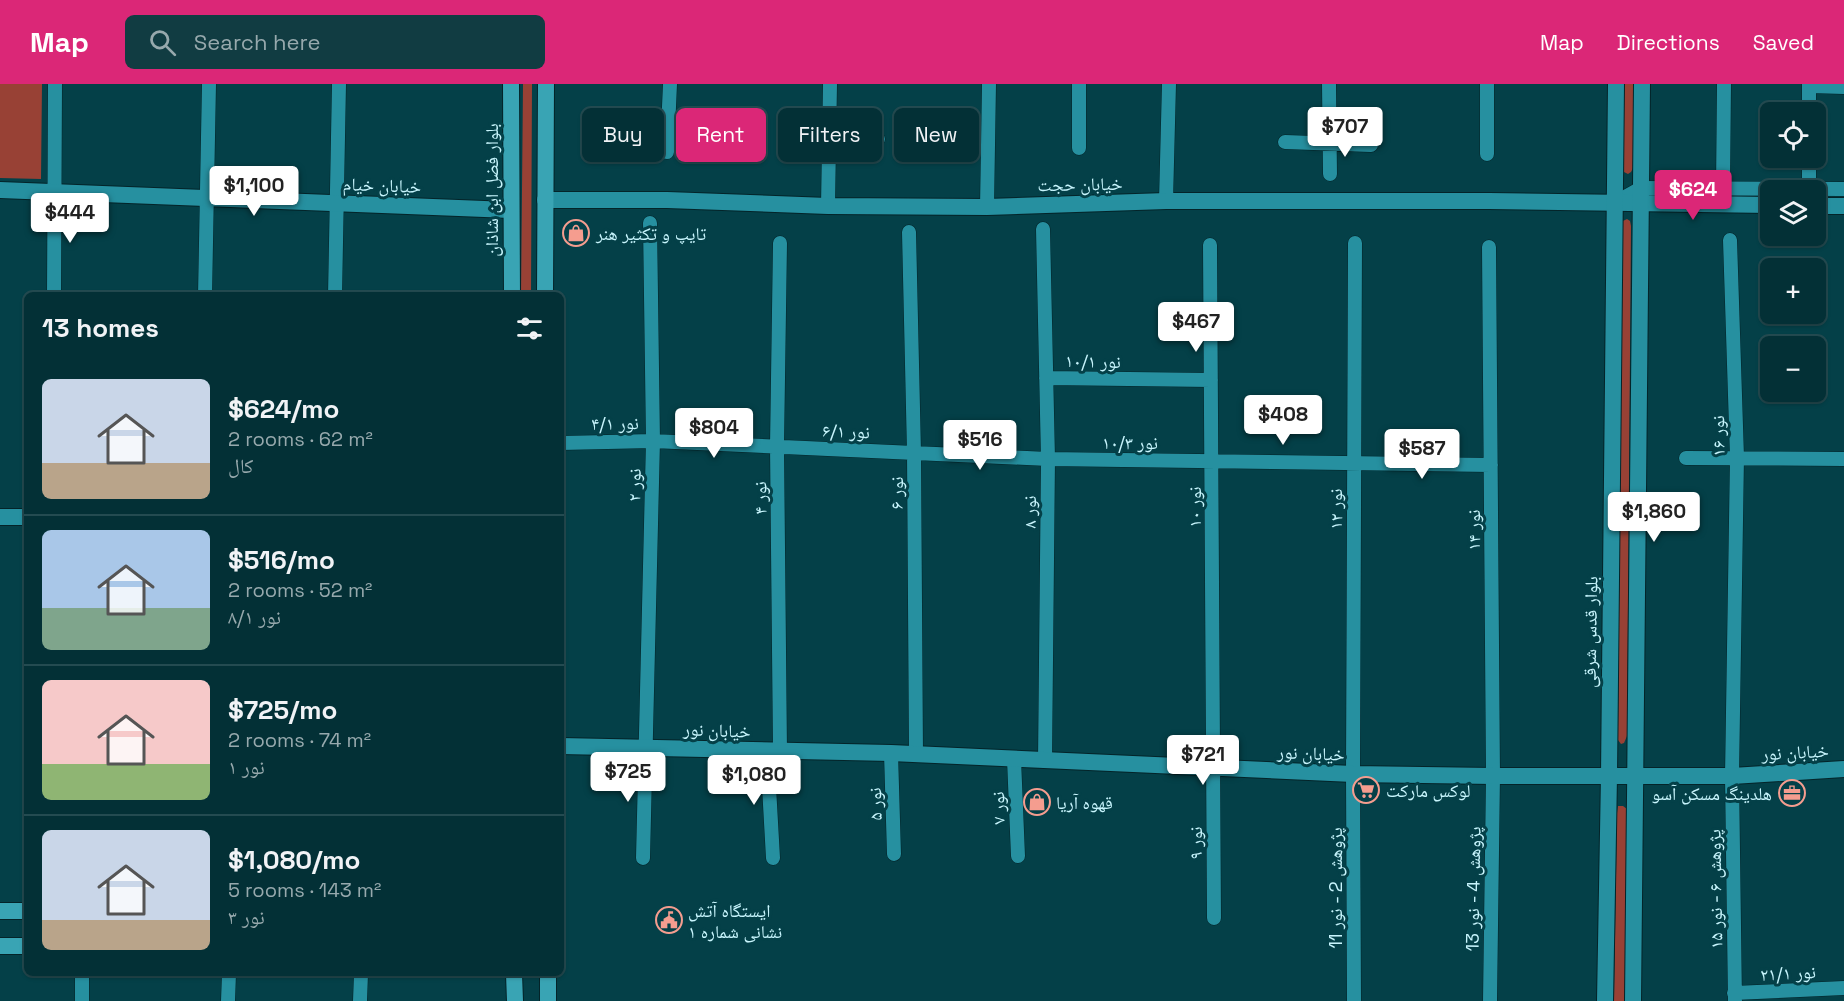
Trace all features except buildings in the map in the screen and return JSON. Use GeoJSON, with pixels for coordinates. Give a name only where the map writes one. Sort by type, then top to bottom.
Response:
{"type":"FeatureCollection","features":[{"type":"Feature","properties":{"kind":"main road","name":"بلوار فضل ابن شاذان"},"geometry":{"type":"LineString","coordinates":[[511,84],[512,292]]}},
{"type":"Feature","properties":{"kind":"main road"},"geometry":{"type":"LineString","coordinates":[[545,292],[546,84]]}},
{"type":"Feature","properties":{"kind":"main road","name":"بلوار قدس شرقی"},"geometry":{"type":"LineString","coordinates":[[1605,1001],[1616,84]]}},
{"type":"Feature","properties":{"kind":"main road"},"geometry":{"type":"LineString","coordinates":[[1633,1001],[1641,84]]}},
{"type":"Feature","properties":{"kind":"main road","name":"خیابان خیام"},"geometry":{"type":"LineString","coordinates":[[0,190],[510,210]]}},
{"type":"Feature","properties":{"kind":"main road","name":"خیابان حجت"},"geometry":{"type":"LineString","coordinates":[[545,200],[987,207],[1166,201],[1616,202],[1640,195],[1760,204]]}},
{"type":"Feature","properties":{"kind":"main road"},"geometry":{"type":"LineString","coordinates":[[1826,206],[1844,206]]}},
{"type":"Feature","properties":{"kind":"main road"},"geometry":{"type":"LineString","coordinates":[[0,517],[24,517]]}},
{"type":"Feature","properties":{"kind":"main road","name":"خیابان نور"},"geometry":{"type":"LineString","coordinates":[[564,747],[891,753],[1213,769],[1493,777],[1732,776],[1844,769]]}},
{"type":"Feature","properties":{"kind":"main road"},"geometry":{"type":"LineString","coordinates":[[0,911],[24,911]]}},
{"type":"Feature","properties":{"kind":"main road"},"geometry":{"type":"LineString","coordinates":[[0,946],[24,946]]}},
{"type":"Feature","properties":{"kind":"main road"},"geometry":{"type":"LineString","coordinates":[[514,976],[514,1001]]}},
{"type":"Feature","properties":{"kind":"main road"},"geometry":{"type":"LineString","coordinates":[[548,976],[548,1001]]}},
{"type":"Feature","properties":{"kind":"street"},"geometry":{"type":"LineString","coordinates":[[54,292],[55,84]]}},
{"type":"Feature","properties":{"kind":"street"},"geometry":{"type":"LineString","coordinates":[[205,292],[209,84]]}},
{"type":"Feature","properties":{"kind":"street"},"geometry":{"type":"LineString","coordinates":[[335,292],[339,84]]}},
{"type":"Feature","properties":{"kind":"street"},"geometry":{"type":"LineString","coordinates":[[667,152],[670,84]]}},
{"type":"Feature","properties":{"kind":"street"},"geometry":{"type":"LineString","coordinates":[[830,84],[830,108]]}},
{"type":"Feature","properties":{"kind":"street"},"geometry":{"type":"LineString","coordinates":[[987,207],[989,84]]}},
{"type":"Feature","properties":{"kind":"street"},"geometry":{"type":"LineString","coordinates":[[1079,84],[1079,148]]}},
{"type":"Feature","properties":{"kind":"street"},"geometry":{"type":"LineString","coordinates":[[1166,201],[1169,84]]}},
{"type":"Feature","properties":{"kind":"street"},"geometry":{"type":"LineString","coordinates":[[1329,84],[1330,174]]}},
{"type":"Feature","properties":{"kind":"street"},"geometry":{"type":"LineString","coordinates":[[1487,84],[1487,154]]}},
{"type":"Feature","properties":{"kind":"street"},"geometry":{"type":"LineString","coordinates":[[1723,188],[1724,84]]}},
{"type":"Feature","properties":{"kind":"street"},"geometry":{"type":"LineString","coordinates":[[1809,102],[1809,85],[1844,87]]}},
{"type":"Feature","properties":{"kind":"street"},"geometry":{"type":"LineString","coordinates":[[1285,142],[1371,145]]}},
{"type":"Feature","properties":{"kind":"street"},"geometry":{"type":"LineString","coordinates":[[828,206],[829,162]]}},
{"type":"Feature","properties":{"kind":"street"},"geometry":{"type":"LineString","coordinates":[[1640,195],[1723,188],[1760,188]]}},
{"type":"Feature","properties":{"kind":"street"},"geometry":{"type":"LineString","coordinates":[[1826,189],[1844,189]]}},
{"type":"Feature","properties":{"kind":"street","name":"نور ۲"},"geometry":{"type":"LineString","coordinates":[[643,858],[653,441],[650,223]]}},
{"type":"Feature","properties":{"kind":"street","name":"نور ۸"},"geometry":{"type":"LineString","coordinates":[[1043,228],[1048,459],[1046,761]]}},
{"type":"Feature","properties":{"kind":"street","name":"نور ۶"},"geometry":{"type":"LineString","coordinates":[[909,232],[914,452],[916,754]]}},
{"type":"Feature","properties":{"kind":"street","name":"نور ۱۶"},"geometry":{"type":"LineString","coordinates":[[1730,240],[1737,457],[1732,776]]}},
{"type":"Feature","properties":{"kind":"street","name":"نور ۴"},"geometry":{"type":"LineString","coordinates":[[773,858],[780,243]]}},
{"type":"Feature","properties":{"kind":"street","name":"نور ۱۲"},"geometry":{"type":"LineString","coordinates":[[1353,774],[1356,243]]}},
{"type":"Feature","properties":{"kind":"street","name":"نور ۱۰"},"geometry":{"type":"LineString","coordinates":[[1210,245],[1213,769]]}},
{"type":"Feature","properties":{"kind":"street","name":"نور ۱۴"},"geometry":{"type":"LineString","coordinates":[[1489,247],[1493,777]]}},
{"type":"Feature","properties":{"kind":"street","name":"نور ۱۰/۱"},"geometry":{"type":"LineString","coordinates":[[1046,378],[1212,380]]}},
{"type":"Feature","properties":{"kind":"street","name":"نور ۴/۱"},"geometry":{"type":"LineString","coordinates":[[564,443],[653,441],[777,446]]}},
{"type":"Feature","properties":{"kind":"street","name":"نور ۶/۱"},"geometry":{"type":"LineString","coordinates":[[777,446],[1048,459]]}},
{"type":"Feature","properties":{"kind":"street"},"geometry":{"type":"LineString","coordinates":[[1686,458],[1844,459]]}},
{"type":"Feature","properties":{"kind":"street","name":"نور ۱۰/۳"},"geometry":{"type":"LineString","coordinates":[[1048,459],[1491,465]]}},
{"type":"Feature","properties":{"kind":"street","name":"نور ۵"},"geometry":{"type":"LineString","coordinates":[[891,753],[894,854]]}},
{"type":"Feature","properties":{"kind":"street","name":"نور ۷"},"geometry":{"type":"LineString","coordinates":[[1014,759],[1018,856]]}},
{"type":"Feature","properties":{"kind":"street","name":"نور ۹"},"geometry":{"type":"LineString","coordinates":[[1213,769],[1214,918]]}},
{"type":"Feature","properties":{"kind":"street","name":"پژوهش 2 - نور 11"},"geometry":{"type":"LineString","coordinates":[[1353,774],[1354,1001]]}},
{"type":"Feature","properties":{"kind":"street","name":"پژوهش ۶ - نور ۱۵"},"geometry":{"type":"LineString","coordinates":[[1732,776],[1734,997]]}},
{"type":"Feature","properties":{"kind":"street","name":"پژوهش 4 - نور 13"},"geometry":{"type":"LineString","coordinates":[[1490,1001],[1493,777]]}},
{"type":"Feature","properties":{"kind":"street"},"geometry":{"type":"LineString","coordinates":[[82,976],[82,1001]]}},
{"type":"Feature","properties":{"kind":"street"},"geometry":{"type":"LineString","coordinates":[[228,1001],[229,976]]}},
{"type":"Feature","properties":{"kind":"street"},"geometry":{"type":"LineString","coordinates":[[360,1001],[361,976]]}},
{"type":"Feature","properties":{"kind":"street","name":"نور ۲۱/۱"},"geometry":{"type":"LineString","coordinates":[[1734,997],[1844,988]]}},
{"type":"Feature","properties":{"kind":"shaded area"},"geometry":{"type":"Polygon","coordinates":[[[0,84],[42,84],[41,179],[0,178],[0,84]]]}},
{"type":"Feature","properties":{"kind":"shaded area"},"geometry":{"type":"Polygon","coordinates":[[[523,84],[532,84],[531,292],[521,292],[523,84]]]}},
{"type":"Feature","properties":{"kind":"shaded area"},"geometry":{"type":"Polygon","coordinates":[[[1622,84],[1633,84],[1633,168],[1628,174],[1622,171],[1622,84]]]}},
{"type":"Feature","properties":{"kind":"shaded area"},"geometry":{"type":"Polygon","coordinates":[[[1627,219],[1631,226],[1627,736],[1621,744],[1618,740],[1622,227],[1623,221],[1627,219]]]}},
{"type":"Feature","properties":{"kind":"shaded area"},"geometry":{"type":"Polygon","coordinates":[[[1618,806],[1627,809],[1628,814],[1625,1001],[1614,1001],[1618,806]]]}},
{"type":"Feature","properties":{"kind":"place","name":"تایپ و تکثیر هنر"},"geometry":{"type":"Point","coordinates":[576,233]}},
{"type":"Feature","properties":{"kind":"place","name":"لوکس مارکت"},"geometry":{"type":"Point","coordinates":[1366,790]}},
{"type":"Feature","properties":{"kind":"place","name":"هلدینگ مسکن آسو"},"geometry":{"type":"Point","coordinates":[1792,793]}},
{"type":"Feature","properties":{"kind":"place","name":"قهوه آریا"},"geometry":{"type":"Point","coordinates":[1037,802]}},
{"type":"Feature","properties":{"kind":"place","name":"ایستگاه آتش نشانی شماره ۱"},"geometry":{"type":"Point","coordinates":[669,920]}}]}
